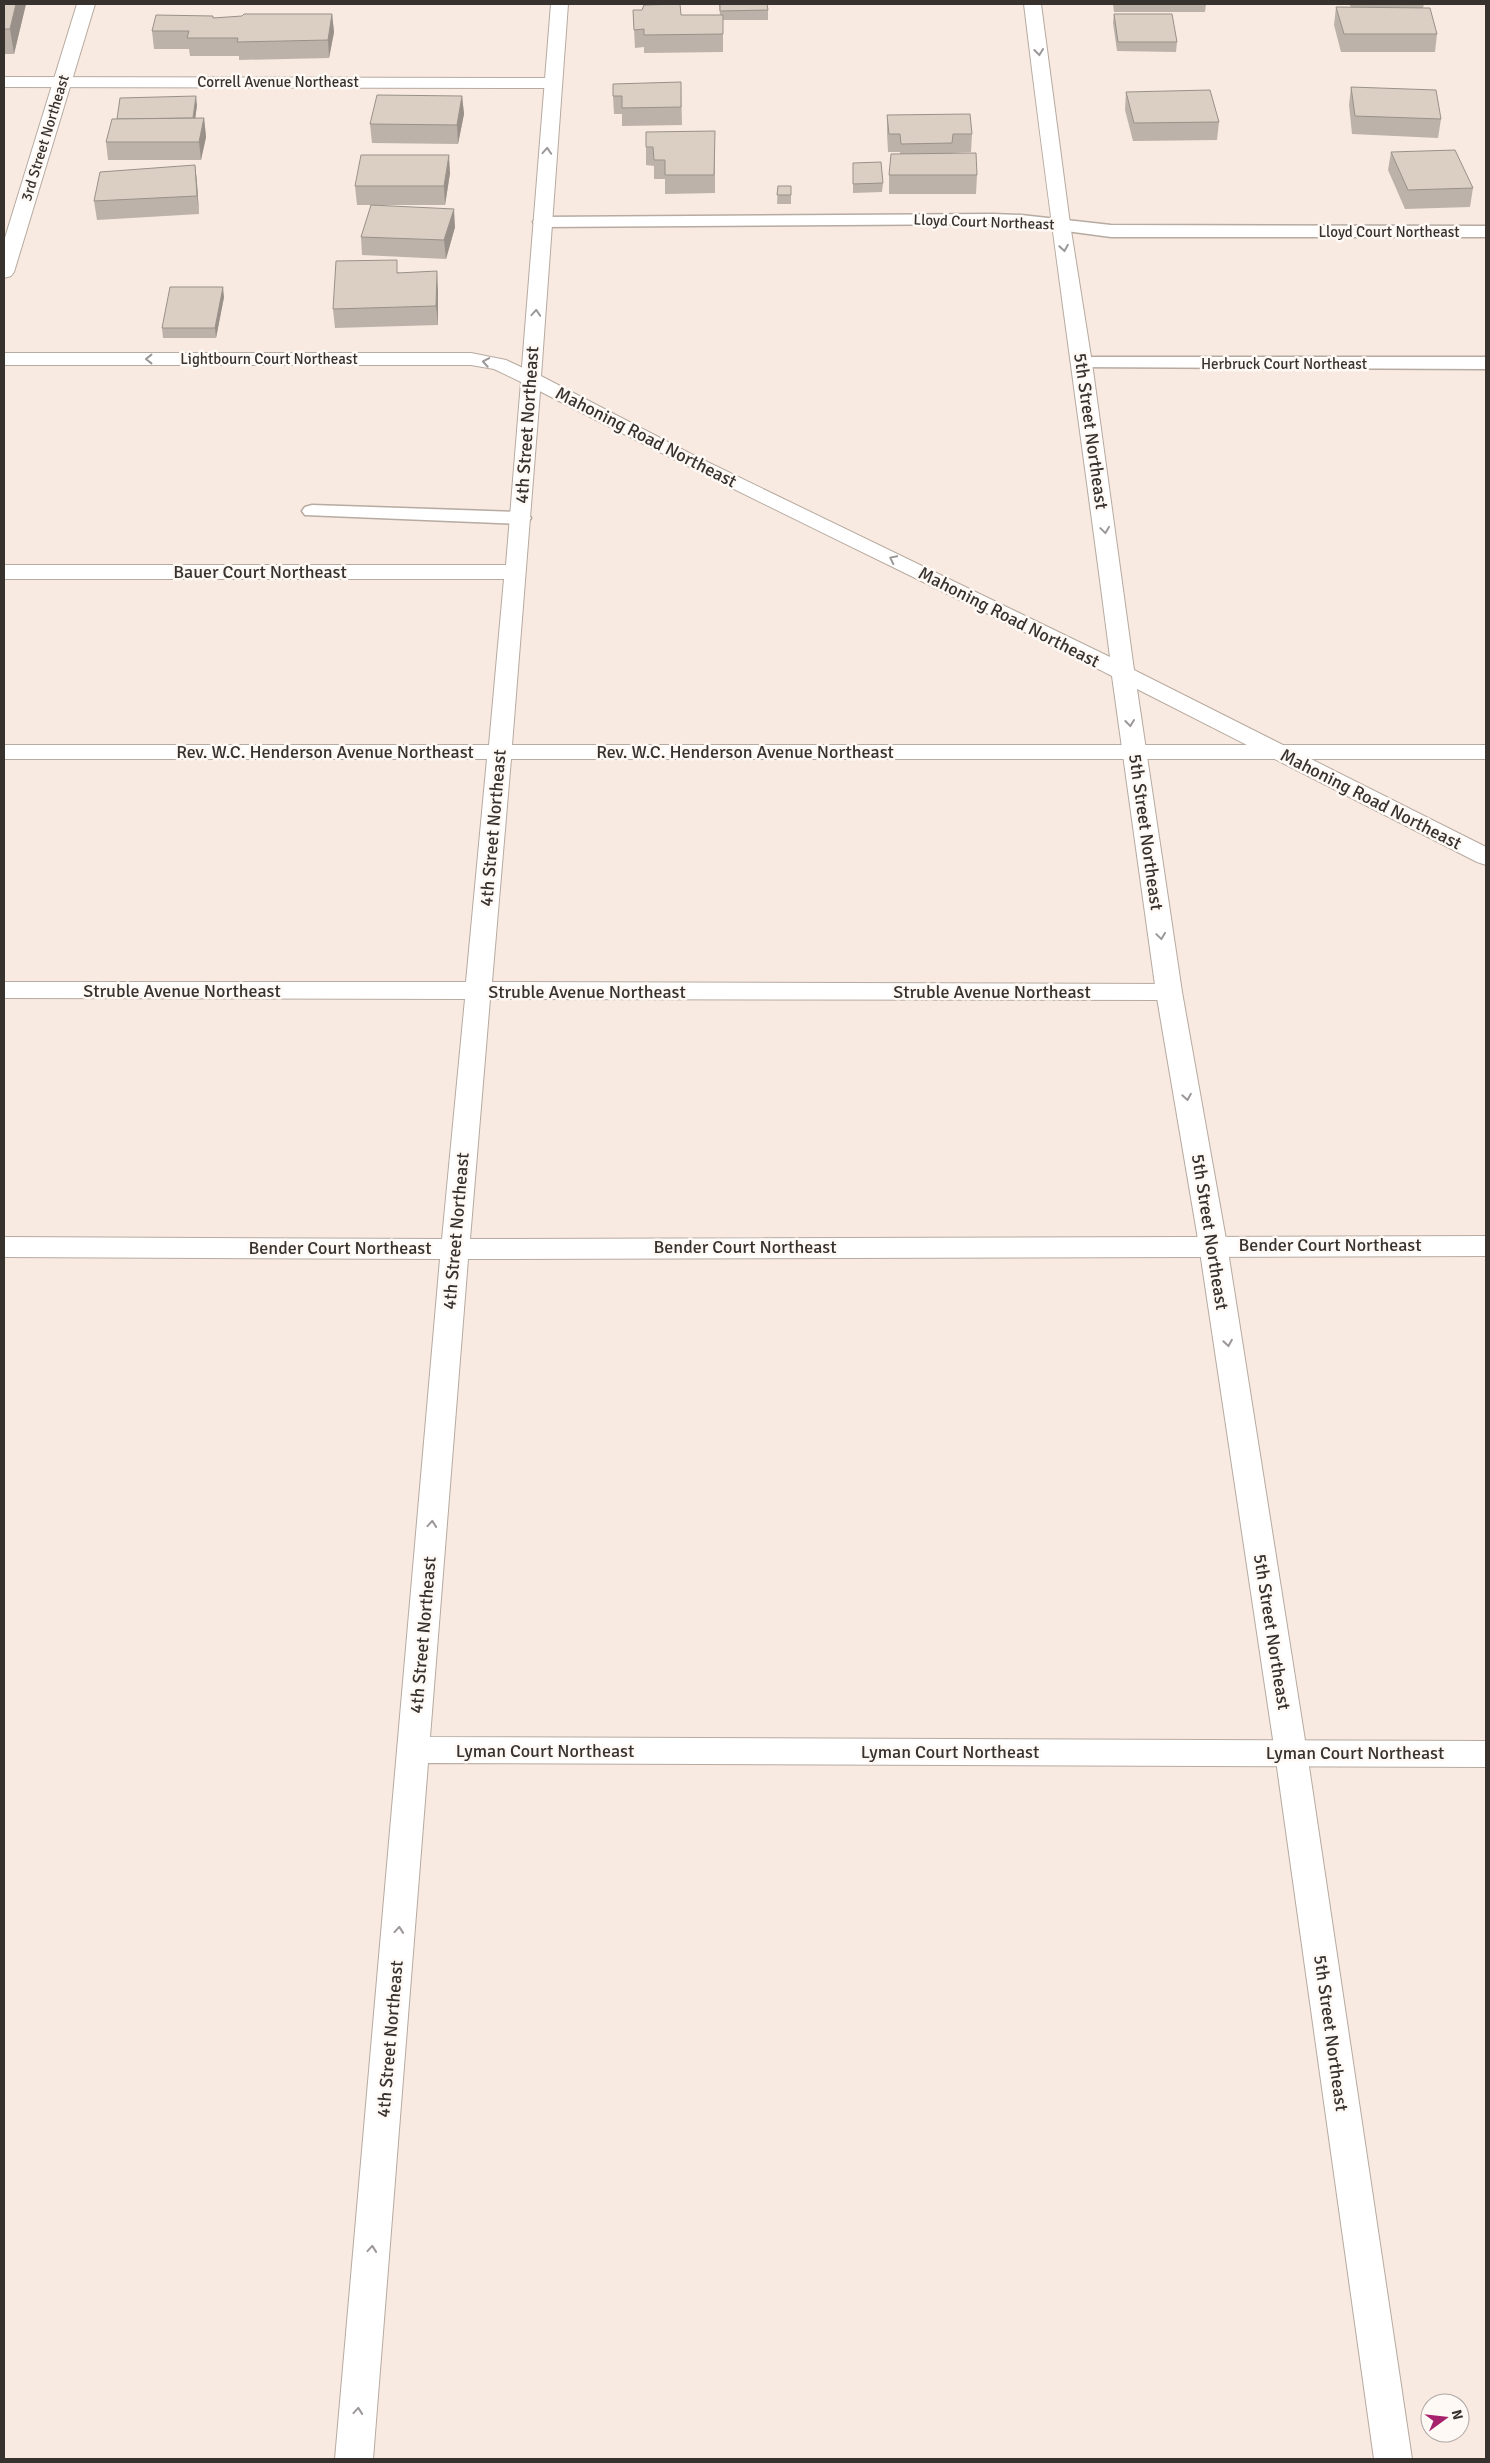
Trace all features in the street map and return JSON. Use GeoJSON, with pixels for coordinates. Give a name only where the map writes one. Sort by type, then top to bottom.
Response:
{"type":"FeatureCollection","features":[{"type":"Feature","properties":{"kind":"street","name":"3rd Street Northeast"},"geometry":{"type":"LineString","coordinates":[[4,272],[8,243],[86,4]]}},
{"type":"Feature","properties":{"kind":"street","name":"4th Street Northeast"},"geometry":{"type":"LineString","coordinates":[[354,2459],[477,992],[521,518],[559,4]]}},
{"type":"Feature","properties":{"kind":"street","name":"5th Street Northeast"},"geometry":{"type":"LineString","coordinates":[[1033,4],[1060,224],[1082,363],[1134,753],[1169,992],[1213,1245],[1291,1753],[1393,2459]]}},
{"type":"Feature","properties":{"kind":"street","name":"Correll Avenue Northeast"},"geometry":{"type":"LineString","coordinates":[[4,82],[553,83]]}},
{"type":"Feature","properties":{"kind":"street","name":"Lightbourn Court Northeast"},"geometry":{"type":"LineString","coordinates":[[4,359],[471,360],[499,364],[531,379]]}},
{"type":"Feature","properties":{"kind":"street","name":"Mahoning Road Northeast"},"geometry":{"type":"LineString","coordinates":[[531,379],[684,458],[1003,612],[1486,857]]}},
{"type":"Feature","properties":{"kind":"street","name":"Bauer Court Northeast"},"geometry":{"type":"LineString","coordinates":[[4,572],[516,572]]}},
{"type":"Feature","properties":{"kind":"street","name":"Rev. W.C. Henderson Avenue Northeast"},"geometry":{"type":"LineString","coordinates":[[4,752],[1486,752]]}},
{"type":"Feature","properties":{"kind":"street","name":"Struble Avenue Northeast"},"geometry":{"type":"LineString","coordinates":[[4,990],[1169,992]]}},
{"type":"Feature","properties":{"kind":"street","name":"Bender Court Northeast"},"geometry":{"type":"LineString","coordinates":[[4,1247],[455,1249],[1213,1245],[1486,1246]]}},
{"type":"Feature","properties":{"kind":"street","name":"Lyman Court Northeast"},"geometry":{"type":"LineString","coordinates":[[414,1750],[1486,1754]]}},
{"type":"Feature","properties":{"kind":"lane","name":"Lloyd Court Northeast"},"geometry":{"type":"LineString","coordinates":[[542,222],[993,219],[1060,224],[1111,231],[1486,232]]}},
{"type":"Feature","properties":{"kind":"lane"},"geometry":{"type":"LineString","coordinates":[[1438,250],[1486,249]]}},
{"type":"Feature","properties":{"kind":"lane","name":"Herbruck Court Northeast"},"geometry":{"type":"LineString","coordinates":[[1082,363],[1486,364]]}},
{"type":"Feature","properties":{"kind":"lane"},"geometry":{"type":"LineString","coordinates":[[312,511],[521,518]]}},
{"type":"Feature","properties":{"kind":"building"},"geometry":{"type":"Polygon","coordinates":[[[4,4],[16,4],[10,29],[4,29],[4,4]]]}},
{"type":"Feature","properties":{"kind":"building"},"geometry":{"type":"Polygon","coordinates":[[[680,4],[681,15],[723,15],[723,34],[644,35],[644,29],[634,30],[633,10],[642,10],[644,5],[680,4]]]}},
{"type":"Feature","properties":{"kind":"building"},"geometry":{"type":"Polygon","coordinates":[[[720,4],[767,4],[768,10],[720,11],[720,4]]]}},
{"type":"Feature","properties":{"kind":"building"},"geometry":{"type":"Polygon","coordinates":[[[1336,7],[1430,8],[1437,34],[1344,34],[1336,7]]]}},
{"type":"Feature","properties":{"kind":"building"},"geometry":{"type":"Polygon","coordinates":[[[244,14],[332,14],[328,40],[237,42],[238,38],[187,38],[189,31],[152,31],[156,15],[213,16],[213,18],[242,16],[244,14]]]}},
{"type":"Feature","properties":{"kind":"building"},"geometry":{"type":"Polygon","coordinates":[[[1114,14],[1172,14],[1177,42],[1118,42],[1114,14]]]}},
{"type":"Feature","properties":{"kind":"building"},"geometry":{"type":"Polygon","coordinates":[[[681,82],[681,107],[622,108],[622,96],[613,96],[613,84],[681,82]]]}},
{"type":"Feature","properties":{"kind":"building"},"geometry":{"type":"Polygon","coordinates":[[[1351,87],[1436,90],[1441,119],[1355,116],[1351,87]]]}},
{"type":"Feature","properties":{"kind":"building"},"geometry":{"type":"Polygon","coordinates":[[[1210,90],[1219,122],[1134,123],[1126,92],[1210,90]]]}},
{"type":"Feature","properties":{"kind":"building"},"geometry":{"type":"Polygon","coordinates":[[[377,95],[462,96],[457,125],[370,124],[377,95]]]}},
{"type":"Feature","properties":{"kind":"building"},"geometry":{"type":"Polygon","coordinates":[[[196,96],[193,118],[117,119],[120,98],[196,96]]]}},
{"type":"Feature","properties":{"kind":"building"},"geometry":{"type":"Polygon","coordinates":[[[970,114],[972,134],[953,134],[952,143],[901,144],[900,134],[889,134],[887,115],[970,114]]]}},
{"type":"Feature","properties":{"kind":"building"},"geometry":{"type":"Polygon","coordinates":[[[204,118],[199,142],[106,142],[112,119],[204,118]]]}},
{"type":"Feature","properties":{"kind":"building"},"geometry":{"type":"Polygon","coordinates":[[[715,131],[714,175],[665,175],[665,160],[654,160],[653,147],[646,147],[646,132],[715,131]]]}},
{"type":"Feature","properties":{"kind":"building"},"geometry":{"type":"Polygon","coordinates":[[[1455,150],[1473,188],[1408,190],[1391,152],[1455,150]]]}},
{"type":"Feature","properties":{"kind":"building"},"geometry":{"type":"Polygon","coordinates":[[[976,153],[977,175],[889,175],[891,154],[976,153]]]}},
{"type":"Feature","properties":{"kind":"building"},"geometry":{"type":"Polygon","coordinates":[[[361,155],[449,155],[444,186],[355,186],[361,155]]]}},
{"type":"Feature","properties":{"kind":"building"},"geometry":{"type":"Polygon","coordinates":[[[881,162],[883,183],[853,184],[853,163],[881,162]]]}},
{"type":"Feature","properties":{"kind":"building"},"geometry":{"type":"Polygon","coordinates":[[[195,165],[197,196],[94,201],[100,172],[195,165]]]}},
{"type":"Feature","properties":{"kind":"building"},"geometry":{"type":"Polygon","coordinates":[[[778,186],[791,186],[791,195],[777,195],[778,186]]]}},
{"type":"Feature","properties":{"kind":"building"},"geometry":{"type":"Polygon","coordinates":[[[371,205],[454,209],[444,240],[361,237],[371,205]]]}},
{"type":"Feature","properties":{"kind":"building"},"geometry":{"type":"Polygon","coordinates":[[[397,260],[397,273],[437,271],[436,306],[333,309],[336,261],[397,260]]]}},
{"type":"Feature","properties":{"kind":"building"},"geometry":{"type":"Polygon","coordinates":[[[170,287],[223,287],[215,328],[162,328],[170,287]]]}}]}
